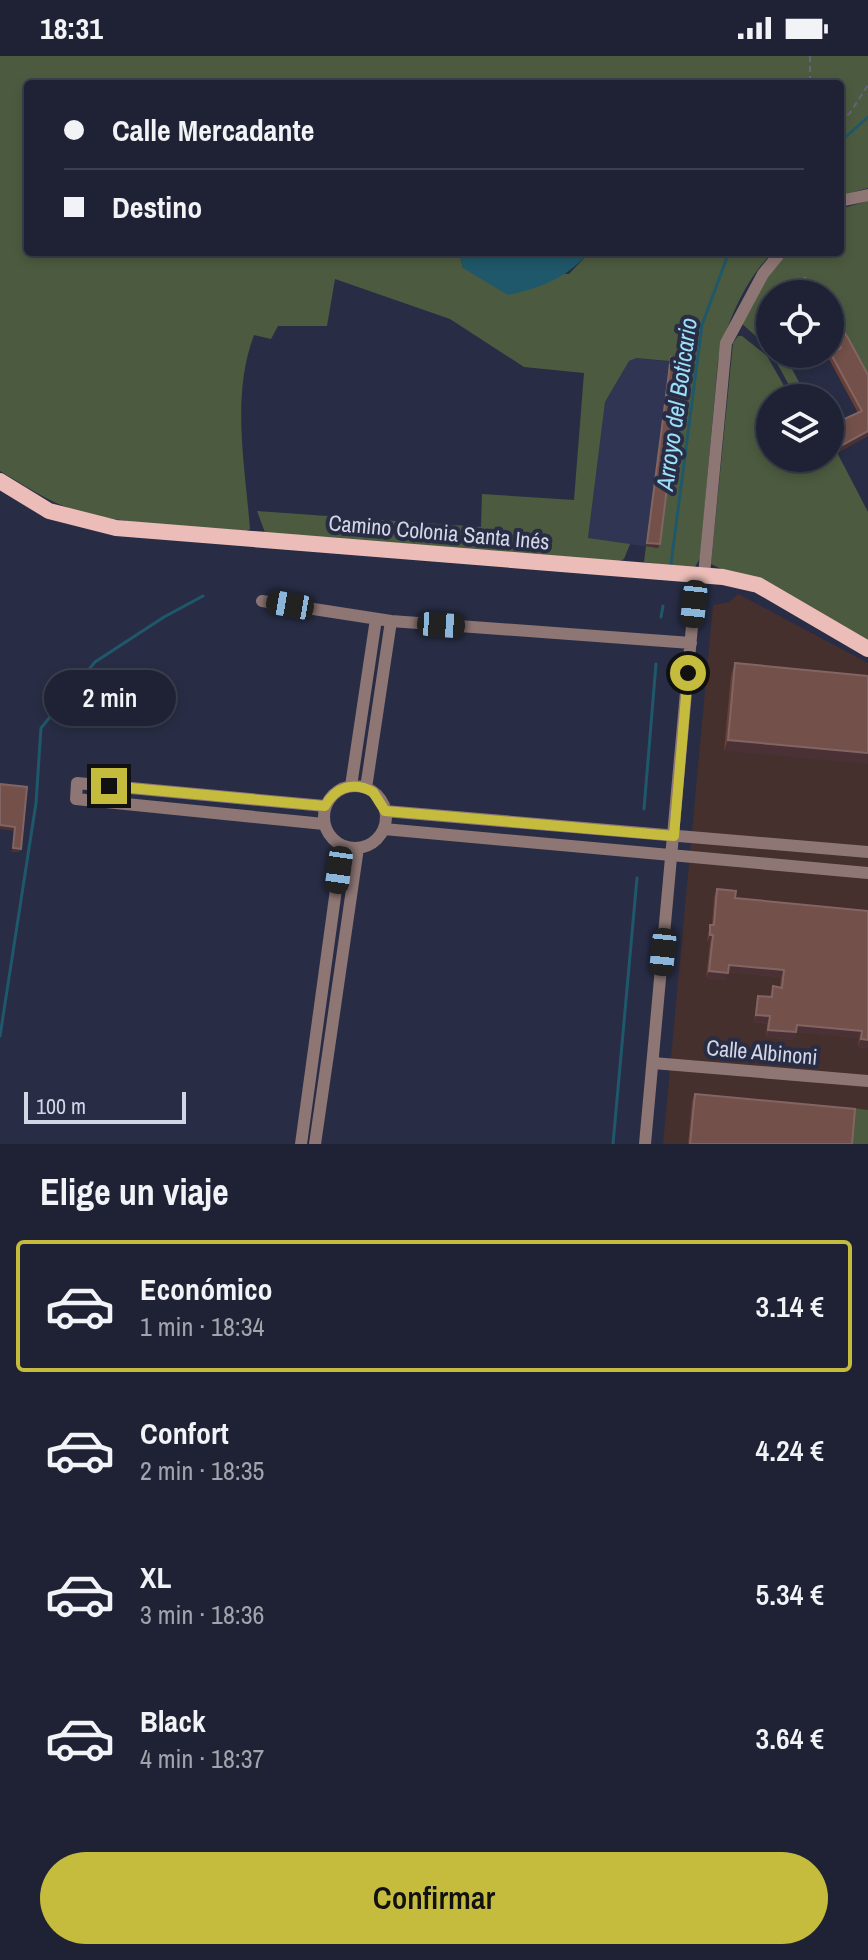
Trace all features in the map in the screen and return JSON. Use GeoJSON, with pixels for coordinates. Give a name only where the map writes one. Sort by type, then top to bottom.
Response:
{"type":"FeatureCollection","features":[{"type":"Feature","properties":{"kind":"main road","name":"Camino Colonia Santa Inés"},"geometry":{"type":"LineString","coordinates":[[0,481],[49,511],[116,528],[704,575],[758,585],[868,649]]}},
{"type":"Feature","properties":{"kind":"street"},"geometry":{"type":"LineString","coordinates":[[844,200],[868,195]]}},
{"type":"Feature","properties":{"kind":"street"},"geometry":{"type":"LineString","coordinates":[[704,575],[726,343],[763,274],[778,256]]}},
{"type":"Feature","properties":{"kind":"street"},"geometry":{"type":"LineString","coordinates":[[262,601],[391,621],[691,643]]}},
{"type":"Feature","properties":{"kind":"street"},"geometry":{"type":"LineString","coordinates":[[645,1144],[694,604]]}},
{"type":"Feature","properties":{"kind":"street"},"geometry":{"type":"LineString","coordinates":[[351,786],[376,619]]}},
{"type":"Feature","properties":{"kind":"street"},"geometry":{"type":"LineString","coordinates":[[366,788],[391,621]]}},
{"type":"Feature","properties":{"kind":"street"},"geometry":{"type":"LineString","coordinates":[[324,824],[76,799],[77,783],[325,806]]}},
{"type":"Feature","properties":{"kind":"street"},"geometry":{"type":"LineString","coordinates":[[351,786],[366,788],[379,797],[385,811],[384,829],[373,842],[358,848],[342,846],[331,837],[324,824],[325,806],[335,792],[351,786]]}},
{"type":"Feature","properties":{"kind":"street"},"geometry":{"type":"LineString","coordinates":[[385,811],[868,852]]}},
{"type":"Feature","properties":{"kind":"street"},"geometry":{"type":"LineString","coordinates":[[384,829],[868,873]]}},
{"type":"Feature","properties":{"kind":"street"},"geometry":{"type":"LineString","coordinates":[[301,1144],[342,846]]}},
{"type":"Feature","properties":{"kind":"street"},"geometry":{"type":"LineString","coordinates":[[315,1144],[358,848]]}},
{"type":"Feature","properties":{"kind":"street","name":"Calle Albinoni"},"geometry":{"type":"LineString","coordinates":[[653,1063],[868,1081]]}},
{"type":"Feature","properties":{"kind":"path"},"geometry":{"type":"LineString","coordinates":[[810,56],[810,80]]}},
{"type":"Feature","properties":{"kind":"path"},"geometry":{"type":"LineString","coordinates":[[844,118],[868,85]]}},
{"type":"Feature","properties":{"kind":"shaded area"},"geometry":{"type":"Polygon","coordinates":[[[460,256],[586,256],[553,281],[508,295],[463,268],[460,256]]]}},
{"type":"Feature","properties":{"kind":"shaded area"},"geometry":{"type":"Polygon","coordinates":[[[635,358],[682,363],[658,548],[588,539],[605,402],[629,361],[635,358]]]}},
{"type":"Feature","properties":{"kind":"shaded area"},"geometry":{"type":"Polygon","coordinates":[[[738,594],[868,663],[868,1110],[853,1109],[850,1144],[663,1144],[713,605],[729,602],[738,594]]]}},
{"type":"Feature","properties":{"kind":"green space"},"geometry":{"type":"Polygon","coordinates":[[[0,56],[868,56],[868,188],[844,195],[844,80],[24,80],[24,256],[460,256],[463,268],[569,274],[586,256],[769,256],[738,302],[718,360],[700,558],[694,569],[644,562],[646,546],[658,548],[669,361],[636,358],[629,361],[605,402],[588,538],[630,544],[624,559],[617,562],[266,535],[257,511],[481,527],[482,494],[574,500],[584,373],[524,367],[450,319],[335,279],[327,326],[278,326],[271,339],[254,335],[247,358],[241,406],[250,529],[165,525],[84,513],[40,495],[0,471],[0,56]]]}},
{"type":"Feature","properties":{"kind":"green space"},"geometry":{"type":"Polygon","coordinates":[[[868,201],[868,384],[844,344],[844,280],[765,280],[786,256],[844,256],[844,208],[868,201]]]}},
{"type":"Feature","properties":{"kind":"green space"},"geometry":{"type":"Polygon","coordinates":[[[756,295],[756,336],[740,322],[756,295]]]}},
{"type":"Feature","properties":{"kind":"green space"},"geometry":{"type":"Polygon","coordinates":[[[738,336],[742,336],[756,347],[756,368],[774,368],[783,384],[756,384],[756,472],[844,472],[844,466],[868,512],[868,641],[711,564],[733,343],[738,336]]]}},
{"type":"Feature","properties":{"kind":"green space"},"geometry":{"type":"Polygon","coordinates":[[[780,368],[792,368],[800,384],[788,384],[780,368]]]}},
{"type":"Feature","properties":{"kind":"green space"},"geometry":{"type":"Polygon","coordinates":[[[853,1108],[868,1110],[868,1144],[850,1144],[853,1108]]]}},
{"type":"Feature","properties":{"kind":"building"},"geometry":{"type":"Polygon","coordinates":[[[844,332],[868,375],[868,431],[844,444],[844,419],[862,411],[839,368],[844,368],[844,332]]]}},
{"type":"Feature","properties":{"kind":"building"},"geometry":{"type":"Polygon","coordinates":[[[671,357],[683,359],[660,544],[647,543],[671,357]]]}},
{"type":"Feature","properties":{"kind":"building"},"geometry":{"type":"Polygon","coordinates":[[[735,663],[868,676],[868,753],[728,740],[735,663]]]}},
{"type":"Feature","properties":{"kind":"building"},"geometry":{"type":"Polygon","coordinates":[[[0,784],[27,787],[21,849],[13,848],[15,827],[0,825],[0,784]]]}},
{"type":"Feature","properties":{"kind":"building"},"geometry":{"type":"Polygon","coordinates":[[[717,889],[736,891],[735,898],[868,911],[868,1040],[861,1039],[862,1031],[797,1025],[796,1032],[768,1030],[770,1016],[756,1015],[758,996],[772,997],[773,986],[782,988],[784,970],[729,965],[728,973],[709,971],[713,935],[710,935],[710,925],[714,925],[717,889]]]}},
{"type":"Feature","properties":{"kind":"building"},"geometry":{"type":"Polygon","coordinates":[[[695,1094],[855,1109],[852,1144],[690,1144],[695,1094]]]}},
{"type":"Feature","properties":{"kind":"waterway","name":"Arroyo del Boticario"},"geometry":{"type":"LineString","coordinates":[[844,138],[868,117]]}},
{"type":"Feature","properties":{"kind":"waterway","name":"Arroyo del Boticario"},"geometry":{"type":"LineString","coordinates":[[671,564],[702,325],[728,256]]}},
{"type":"Feature","properties":{"kind":"waterway"},"geometry":{"type":"LineString","coordinates":[[0,1036],[36,803],[41,728],[95,662],[164,617],[203,596]]}},
{"type":"Feature","properties":{"kind":"waterway"},"geometry":{"type":"LineString","coordinates":[[661,617],[663,606]]}},
{"type":"Feature","properties":{"kind":"waterway","name":"Arroyo del Boticario"},"geometry":{"type":"LineString","coordinates":[[644,809],[656,664]]}},
{"type":"Feature","properties":{"kind":"waterway"},"geometry":{"type":"LineString","coordinates":[[613,1144],[637,878]]}},
{"type":"Feature","properties":{"kind":"route"},"geometry":{"type":"LineString","coordinates":[[109,786],[325,806],[335,792],[351,786],[373,792],[383,803],[385,811],[674,836],[688,673]]}}]}
